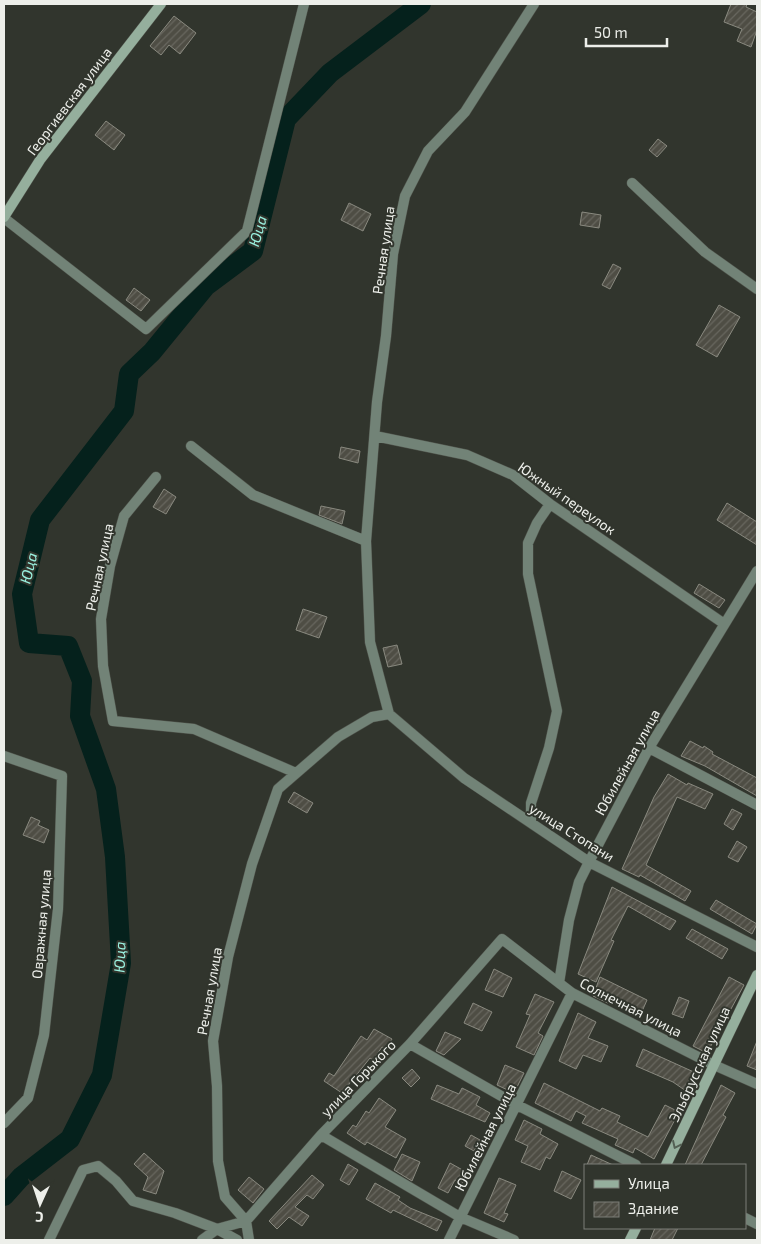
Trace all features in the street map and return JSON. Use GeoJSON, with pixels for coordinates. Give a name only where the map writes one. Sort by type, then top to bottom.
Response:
{"type":"FeatureCollection","features":[{"type":"Feature","properties":{"kind":"main road","name":"Георгиевская улица"},"geometry":{"type":"LineString","coordinates":[[4,218],[40,160],[161,4]]}},
{"type":"Feature","properties":{"kind":"main road","name":"Эльбрусская улица"},"geometry":{"type":"LineString","coordinates":[[666,1164],[757,974]]}},
{"type":"Feature","properties":{"kind":"street"},"geometry":{"type":"LineString","coordinates":[[4,218],[146,329],[247,231],[304,4]]}},
{"type":"Feature","properties":{"kind":"street","name":"Речная улица"},"geometry":{"type":"LineString","coordinates":[[246,1221],[225,1197],[218,1161],[217,1086],[213,1041],[228,957],[252,864],[278,789],[338,737],[372,717],[388,714],[370,642],[366,541],[393,254],[405,196],[428,151],[465,112],[534,4]]}},
{"type":"Feature","properties":{"kind":"street"},"geometry":{"type":"LineString","coordinates":[[632,183],[705,252],[757,289]]}},
{"type":"Feature","properties":{"kind":"street","name":"Южный переулок"},"geometry":{"type":"LineString","coordinates":[[375,436],[466,455],[513,475],[550,504],[723,623]]}},
{"type":"Feature","properties":{"kind":"street"},"geometry":{"type":"LineString","coordinates":[[191,446],[253,495],[366,541]]}},
{"type":"Feature","properties":{"kind":"street","name":"Речная улица"},"geometry":{"type":"LineString","coordinates":[[156,477],[124,516],[110,566],[101,619],[103,666],[113,721],[194,729],[296,773]]}},
{"type":"Feature","properties":{"kind":"street"},"geometry":{"type":"LineString","coordinates":[[531,822],[531,803],[549,748],[557,711],[528,574],[528,543],[537,523],[550,504]]}},
{"type":"Feature","properties":{"kind":"street","name":"Юбилейная улица"},"geometry":{"type":"LineString","coordinates":[[559,983],[569,920],[579,882],[649,748],[723,623],[757,571]]}},
{"type":"Feature","properties":{"kind":"street","name":"улица Стопани"},"geometry":{"type":"LineString","coordinates":[[388,714],[464,778],[589,862],[757,947]]}},
{"type":"Feature","properties":{"kind":"street"},"geometry":{"type":"LineString","coordinates":[[649,748],[757,805]]}},
{"type":"Feature","properties":{"kind":"street","name":"Овражная улица"},"geometry":{"type":"LineString","coordinates":[[4,756],[62,776],[58,909],[44,1035],[28,1098],[4,1123]]}},
{"type":"Feature","properties":{"kind":"street","name":"улица Горького"},"geometry":{"type":"LineString","coordinates":[[246,1221],[321,1135],[410,1044],[502,939]]}},
{"type":"Feature","properties":{"kind":"street","name":"Солнечная улица"},"geometry":{"type":"LineString","coordinates":[[502,939],[572,994],[714,1065],[757,1084]]}},
{"type":"Feature","properties":{"kind":"street","name":"Юбилейная улица"},"geometry":{"type":"LineString","coordinates":[[449,1240],[572,994]]}},
{"type":"Feature","properties":{"kind":"street"},"geometry":{"type":"LineString","coordinates":[[410,1044],[516,1105],[634,1164]]}},
{"type":"Feature","properties":{"kind":"street"},"geometry":{"type":"LineString","coordinates":[[321,1135],[460,1217],[514,1240]]}},
{"type":"Feature","properties":{"kind":"street"},"geometry":{"type":"LineString","coordinates":[[49,1240],[82,1170],[98,1166],[116,1181],[133,1201],[175,1213],[216,1229],[237,1240]]}},
{"type":"Feature","properties":{"kind":"street"},"geometry":{"type":"LineString","coordinates":[[202,1240],[216,1229],[246,1221],[249,1240]]}},
{"type":"Feature","properties":{"kind":"building"},"geometry":{"type":"Polygon","coordinates":[[[731,4],[747,4],[746,7],[757,12],[757,30],[751,47],[737,41],[742,29],[724,22],[731,4]]]}},
{"type":"Feature","properties":{"kind":"building"},"geometry":{"type":"Polygon","coordinates":[[[174,16],[196,33],[180,54],[169,45],[161,55],[150,46],[174,16]]]}},
{"type":"Feature","properties":{"kind":"building"},"geometry":{"type":"Polygon","coordinates":[[[106,121],[125,135],[114,150],[95,135],[106,121]]]}},
{"type":"Feature","properties":{"kind":"building"},"geometry":{"type":"Polygon","coordinates":[[[658,139],[667,146],[657,157],[649,150],[658,139]]]}},
{"type":"Feature","properties":{"kind":"building"},"geometry":{"type":"Polygon","coordinates":[[[349,203],[371,214],[363,231],[341,220],[349,203]]]}},
{"type":"Feature","properties":{"kind":"building"},"geometry":{"type":"Polygon","coordinates":[[[582,212],[601,215],[599,228],[580,225],[582,212]]]}},
{"type":"Feature","properties":{"kind":"building"},"geometry":{"type":"Polygon","coordinates":[[[613,264],[621,268],[610,289],[602,285],[613,264]]]}},
{"type":"Feature","properties":{"kind":"building"},"geometry":{"type":"Polygon","coordinates":[[[134,288],[150,300],[141,311],[126,300],[134,288]]]}},
{"type":"Feature","properties":{"kind":"building"},"geometry":{"type":"Polygon","coordinates":[[[719,305],[740,317],[717,357],[696,345],[719,305]]]}},
{"type":"Feature","properties":{"kind":"building"},"geometry":{"type":"Polygon","coordinates":[[[341,447],[360,451],[358,463],[339,458],[341,447]]]}},
{"type":"Feature","properties":{"kind":"building"},"geometry":{"type":"Polygon","coordinates":[[[164,489],[176,497],[166,514],[153,507],[164,489]]]}},
{"type":"Feature","properties":{"kind":"building"},"geometry":{"type":"Polygon","coordinates":[[[727,503],[757,522],[757,545],[717,520],[727,503]]]}},
{"type":"Feature","properties":{"kind":"building"},"geometry":{"type":"Polygon","coordinates":[[[321,506],[345,511],[342,524],[319,515],[321,506]]]}},
{"type":"Feature","properties":{"kind":"building"},"geometry":{"type":"Polygon","coordinates":[[[699,584],[725,600],[719,608],[694,593],[699,584]]]}},
{"type":"Feature","properties":{"kind":"building"},"geometry":{"type":"Polygon","coordinates":[[[303,609],[327,617],[319,638],[296,630],[303,609]]]}},
{"type":"Feature","properties":{"kind":"building"},"geometry":{"type":"Polygon","coordinates":[[[397,645],[402,664],[388,667],[383,648],[397,645]]]}},
{"type":"Feature","properties":{"kind":"building"},"geometry":{"type":"Polygon","coordinates":[[[690,741],[703,748],[704,746],[713,752],[712,754],[757,778],[757,796],[705,766],[681,756],[690,741]]]}},
{"type":"Feature","properties":{"kind":"building"},"geometry":{"type":"Polygon","coordinates":[[[668,774],[687,785],[688,783],[713,794],[705,809],[677,797],[646,865],[691,891],[685,901],[640,875],[639,877],[622,869],[654,797],[668,774]]]}},
{"type":"Feature","properties":{"kind":"building"},"geometry":{"type":"Polygon","coordinates":[[[294,792],[313,803],[307,813],[288,802],[294,792]]]}},
{"type":"Feature","properties":{"kind":"building"},"geometry":{"type":"Polygon","coordinates":[[[732,809],[742,814],[733,830],[724,824],[732,809]]]}},
{"type":"Feature","properties":{"kind":"building"},"geometry":{"type":"Polygon","coordinates":[[[31,817],[40,821],[38,825],[49,830],[44,843],[23,835],[31,817]]]}},
{"type":"Feature","properties":{"kind":"building"},"geometry":{"type":"Polygon","coordinates":[[[737,841],[747,847],[738,862],[728,857],[737,841]]]}},
{"type":"Feature","properties":{"kind":"building"},"geometry":{"type":"Polygon","coordinates":[[[612,887],[676,921],[670,930],[628,906],[611,940],[614,941],[596,982],[578,974],[612,887]]]}},
{"type":"Feature","properties":{"kind":"building"},"geometry":{"type":"Polygon","coordinates":[[[716,900],[757,924],[752,934],[710,909],[716,900]]]}},
{"type":"Feature","properties":{"kind":"building"},"geometry":{"type":"Polygon","coordinates":[[[692,929],[728,949],[722,959],[686,938],[692,929]]]}},
{"type":"Feature","properties":{"kind":"building"},"geometry":{"type":"Polygon","coordinates":[[[494,969],[512,978],[503,997],[485,990],[494,969]]]}},
{"type":"Feature","properties":{"kind":"building"},"geometry":{"type":"Polygon","coordinates":[[[600,977],[647,1000],[640,1016],[630,1012],[631,1010],[611,1002],[610,1004],[593,996],[600,977]]]}},
{"type":"Feature","properties":{"kind":"building"},"geometry":{"type":"Polygon","coordinates":[[[729,977],[744,985],[707,1053],[693,1046],[729,977]]]}},
{"type":"Feature","properties":{"kind":"building"},"geometry":{"type":"Polygon","coordinates":[[[535,994],[554,1002],[538,1033],[543,1036],[534,1055],[516,1047],[530,1015],[526,1014],[535,994]]]}},
{"type":"Feature","properties":{"kind":"building"},"geometry":{"type":"Polygon","coordinates":[[[679,997],[689,1001],[683,1018],[672,1014],[679,997]]]}},
{"type":"Feature","properties":{"kind":"building"},"geometry":{"type":"Polygon","coordinates":[[[473,1003],[492,1012],[482,1031],[464,1023],[473,1003]]]}},
{"type":"Feature","properties":{"kind":"building"},"geometry":{"type":"Polygon","coordinates":[[[578,1013],[596,1022],[588,1038],[608,1046],[601,1062],[583,1055],[576,1069],[559,1061],[578,1013]]]}},
{"type":"Feature","properties":{"kind":"building"},"geometry":{"type":"Polygon","coordinates":[[[374,1029],[392,1039],[386,1049],[382,1047],[373,1060],[370,1058],[342,1093],[324,1081],[329,1073],[334,1076],[361,1036],[367,1040],[374,1029]]]}},
{"type":"Feature","properties":{"kind":"building"},"geometry":{"type":"Polygon","coordinates":[[[445,1032],[461,1039],[444,1055],[436,1051],[445,1032]]]}},
{"type":"Feature","properties":{"kind":"building"},"geometry":{"type":"Polygon","coordinates":[[[757,1041],[757,1070],[747,1066],[757,1041]]]}},
{"type":"Feature","properties":{"kind":"building"},"geometry":{"type":"Polygon","coordinates":[[[643,1049],[696,1073],[686,1091],[673,1082],[636,1066],[643,1049]]]}},
{"type":"Feature","properties":{"kind":"building"},"geometry":{"type":"Polygon","coordinates":[[[505,1065],[524,1073],[514,1093],[497,1085],[505,1065]]]}},
{"type":"Feature","properties":{"kind":"building"},"geometry":{"type":"Polygon","coordinates":[[[412,1069],[420,1078],[411,1087],[402,1078],[412,1069]]]}},
{"type":"Feature","properties":{"kind":"building"},"geometry":{"type":"Polygon","coordinates":[[[544,1083],[600,1111],[602,1108],[620,1116],[617,1122],[648,1137],[665,1105],[679,1112],[654,1159],[635,1148],[633,1153],[615,1145],[618,1139],[582,1123],[586,1116],[576,1111],[571,1121],[535,1103],[544,1083]]]}},
{"type":"Feature","properties":{"kind":"building"},"geometry":{"type":"Polygon","coordinates":[[[437,1085],[459,1094],[462,1088],[480,1097],[476,1105],[490,1113],[485,1122],[431,1099],[437,1085]]]}},
{"type":"Feature","properties":{"kind":"building"},"geometry":{"type":"Polygon","coordinates":[[[721,1085],[735,1093],[723,1115],[726,1117],[702,1164],[685,1164],[721,1085]]]}},
{"type":"Feature","properties":{"kind":"building"},"geometry":{"type":"Polygon","coordinates":[[[379,1098],[396,1110],[385,1127],[406,1139],[396,1158],[367,1142],[365,1145],[347,1133],[353,1125],[356,1127],[366,1111],[369,1113],[379,1098]]]}},
{"type":"Feature","properties":{"kind":"building"},"geometry":{"type":"Polygon","coordinates":[[[524,1120],[542,1129],[540,1134],[558,1144],[550,1159],[546,1157],[540,1170],[521,1162],[528,1146],[515,1140],[524,1120]]]}},
{"type":"Feature","properties":{"kind":"building"},"geometry":{"type":"Polygon","coordinates":[[[471,1135],[480,1140],[474,1151],[465,1146],[471,1135]]]}},
{"type":"Feature","properties":{"kind":"building"},"geometry":{"type":"Polygon","coordinates":[[[144,1153],[164,1171],[156,1194],[143,1190],[148,1177],[134,1164],[144,1153]]]}},
{"type":"Feature","properties":{"kind":"building"},"geometry":{"type":"Polygon","coordinates":[[[402,1154],[420,1162],[412,1181],[394,1170],[402,1154]]]}},
{"type":"Feature","properties":{"kind":"building"},"geometry":{"type":"Polygon","coordinates":[[[591,1155],[611,1164],[587,1164],[591,1155]]]}},
{"type":"Feature","properties":{"kind":"building"},"geometry":{"type":"Polygon","coordinates":[[[450,1163],[468,1173],[462,1184],[455,1180],[448,1193],[438,1188],[450,1163]]]}},
{"type":"Feature","properties":{"kind":"building"},"geometry":{"type":"Polygon","coordinates":[[[348,1164],[358,1170],[349,1185],[340,1180],[348,1164]]]}},
{"type":"Feature","properties":{"kind":"building"},"geometry":{"type":"Polygon","coordinates":[[[562,1171],[581,1180],[571,1199],[554,1191],[562,1171]]]}},
{"type":"Feature","properties":{"kind":"building"},"geometry":{"type":"Polygon","coordinates":[[[312,1175],[324,1185],[313,1199],[307,1195],[295,1207],[309,1216],[302,1226],[289,1217],[277,1229],[269,1221],[312,1175]]]}},
{"type":"Feature","properties":{"kind":"building"},"geometry":{"type":"Polygon","coordinates":[[[249,1177],[264,1189],[253,1203],[238,1190],[249,1177]]]}},
{"type":"Feature","properties":{"kind":"building"},"geometry":{"type":"Polygon","coordinates":[[[499,1178],[516,1185],[504,1213],[508,1214],[504,1222],[484,1213],[499,1178]]]}},
{"type":"Feature","properties":{"kind":"building"},"geometry":{"type":"Polygon","coordinates":[[[375,1183],[400,1197],[398,1200],[410,1208],[442,1221],[437,1231],[393,1210],[391,1213],[366,1199],[375,1183]]]}},
{"type":"Feature","properties":{"kind":"building"},"geometry":{"type":"Polygon","coordinates":[[[655,1229],[678,1229],[672,1240],[650,1240],[655,1229]]]}},
{"type":"Feature","properties":{"kind":"waterway","name":"Юца"},"geometry":{"type":"LineString","coordinates":[[4,1196],[21,1177],[70,1139],[102,1075],[121,963],[115,857],[106,789],[80,716],[82,681],[68,646],[29,643],[22,594],[40,520],[124,411],[129,374],[152,352],[206,286],[253,251],[286,119],[330,73],[421,4]]}}]}
